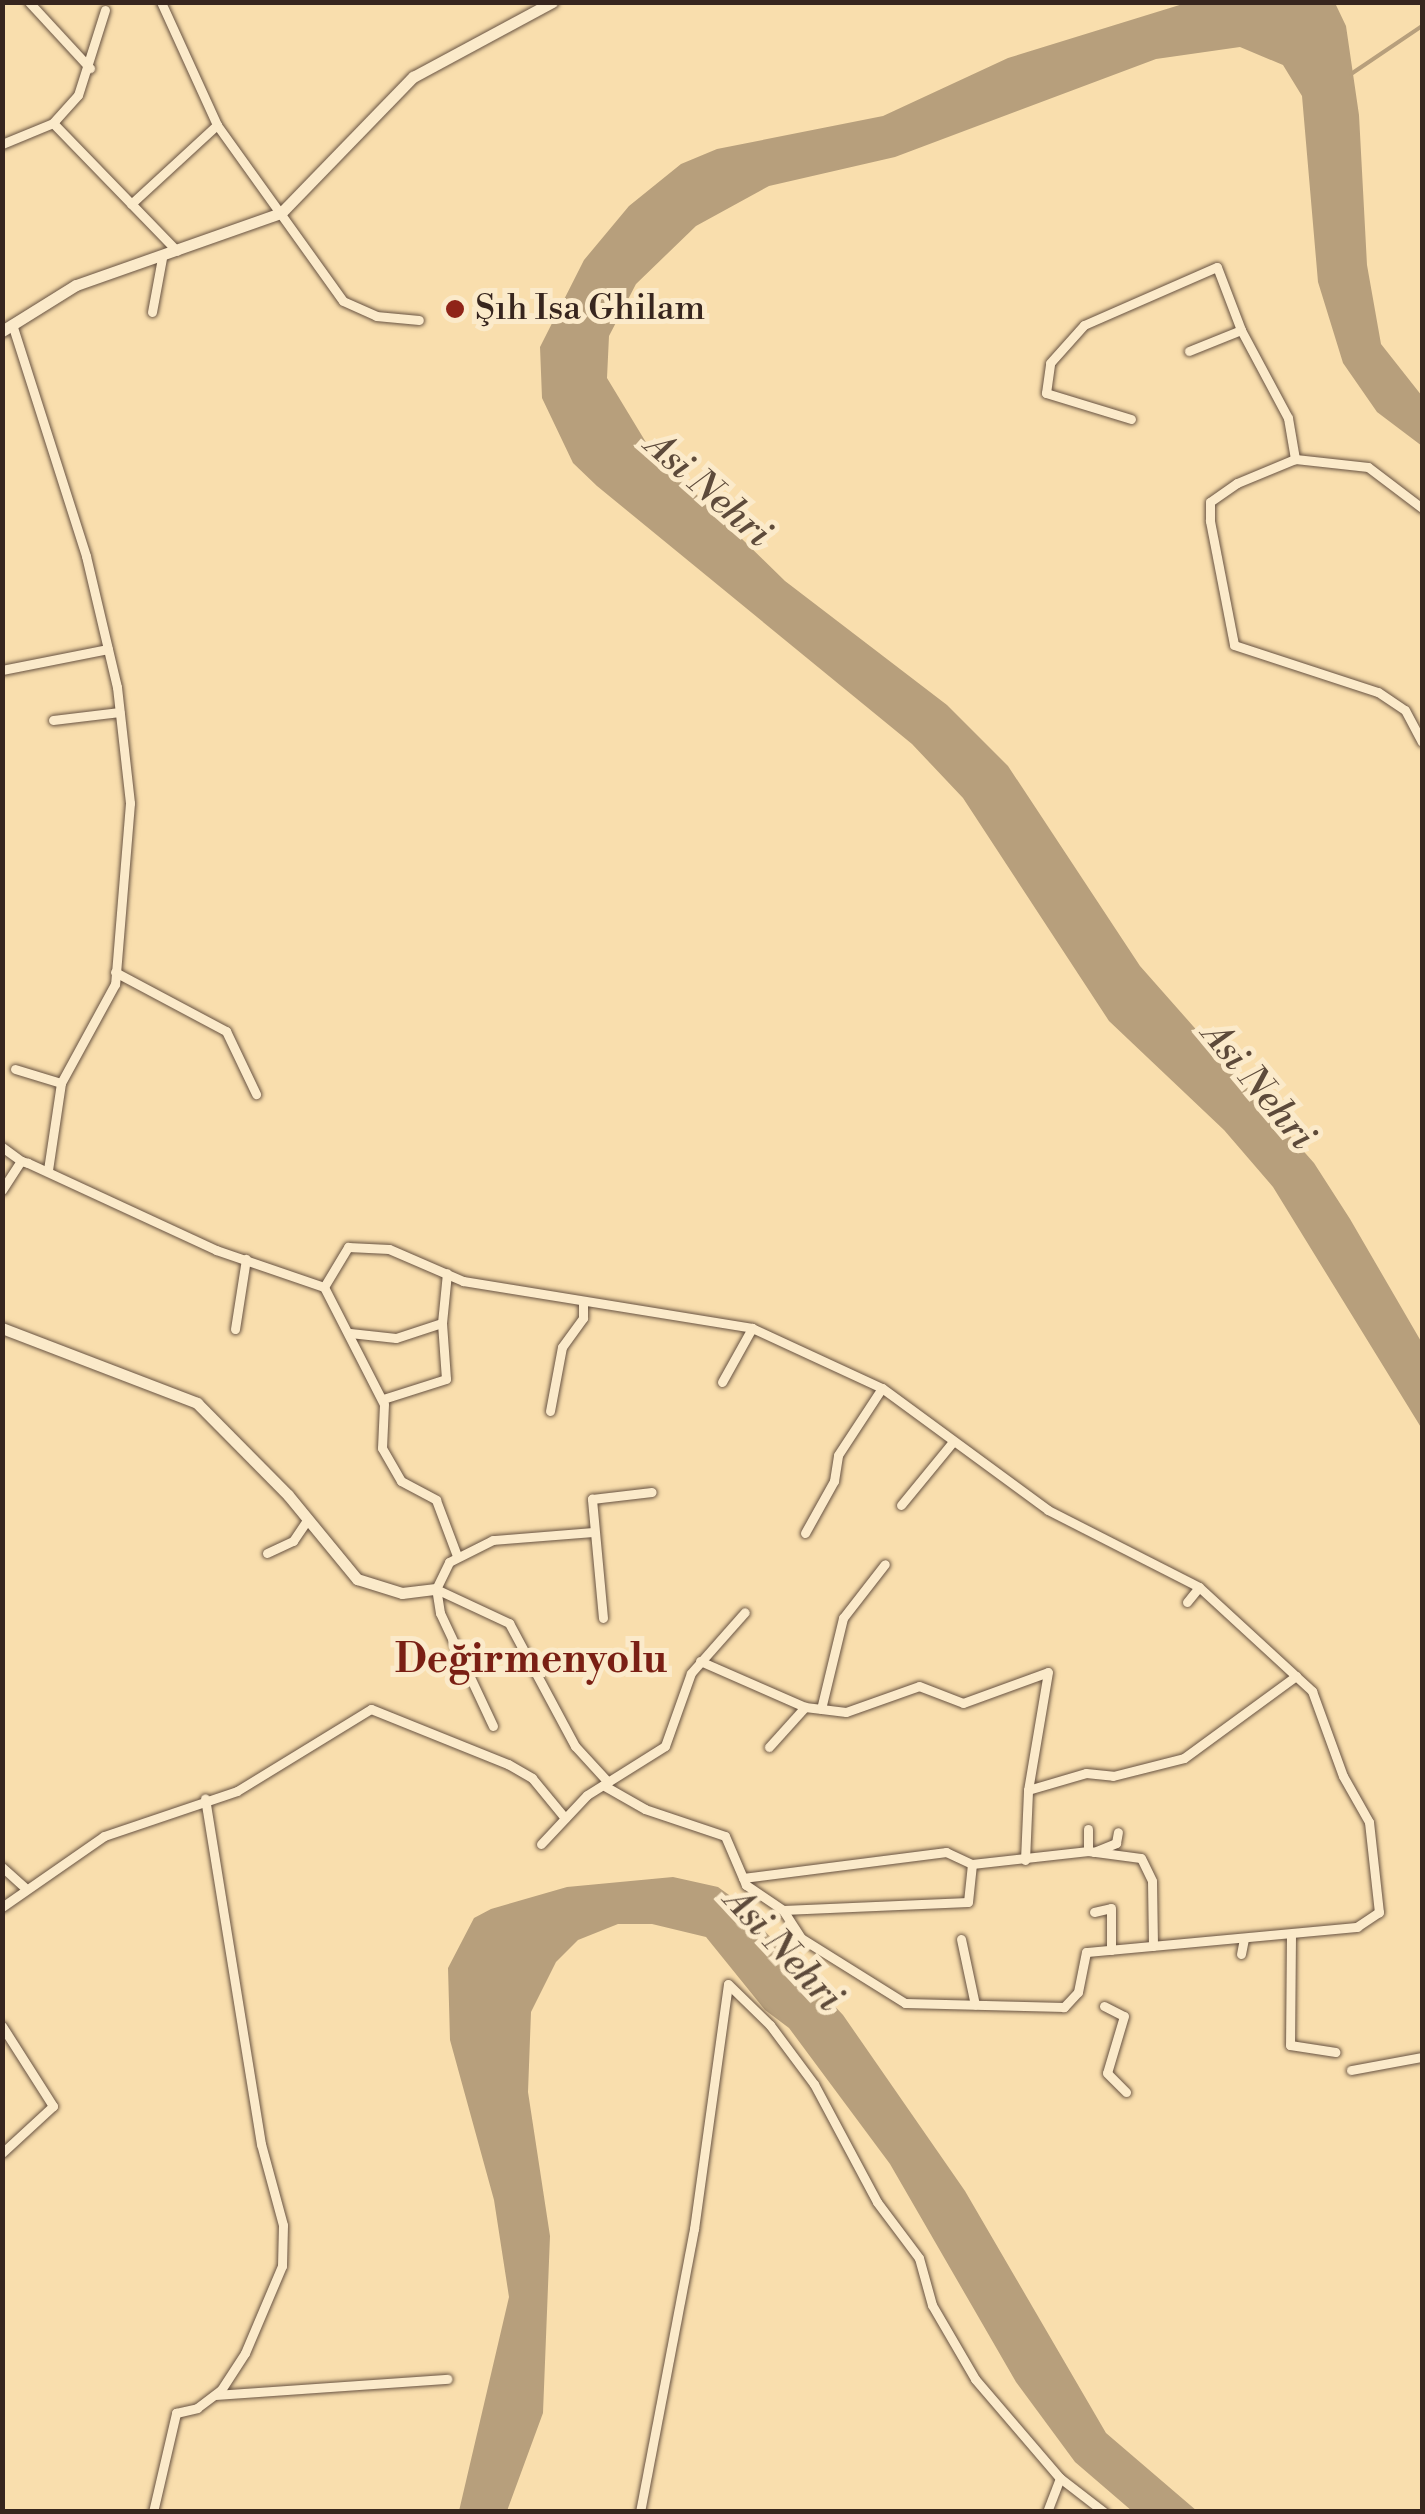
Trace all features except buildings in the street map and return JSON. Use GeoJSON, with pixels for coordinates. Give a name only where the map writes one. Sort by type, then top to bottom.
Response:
{"type":"FeatureCollection","features":[{"type":"Feature","properties":{"kind":"street"},"geometry":{"type":"LineString","coordinates":[[29,2],[90,68]]}},
{"type":"Feature","properties":{"kind":"street"},"geometry":{"type":"LineString","coordinates":[[161,2],[216,124],[343,301],[376,316],[419,320]]}},
{"type":"Feature","properties":{"kind":"street"},"geometry":{"type":"LineString","coordinates":[[48,1170],[60,1082],[115,984],[130,803],[120,712],[86,556],[6,324],[76,284],[178,253],[281,213],[413,77],[552,2]]}},
{"type":"Feature","properties":{"kind":"street"},"geometry":{"type":"LineString","coordinates":[[2,144],[53,123],[78,95],[90,68],[105,10]]}},
{"type":"Feature","properties":{"kind":"street"},"geometry":{"type":"LineString","coordinates":[[53,123],[178,253]]}},
{"type":"Feature","properties":{"kind":"street"},"geometry":{"type":"LineString","coordinates":[[132,204],[216,124]]}},
{"type":"Feature","properties":{"kind":"street"},"geometry":{"type":"LineString","coordinates":[[152,312],[162,258]]}},
{"type":"Feature","properties":{"kind":"street"},"geometry":{"type":"LineString","coordinates":[[1131,419],[1046,392],[1050,364],[1084,326],[1217,267],[1240,330],[1288,418],[1296,459]]}},
{"type":"Feature","properties":{"kind":"street"},"geometry":{"type":"LineString","coordinates":[[1189,351],[1240,330]]}},
{"type":"Feature","properties":{"kind":"street"},"geometry":{"type":"LineString","coordinates":[[1422,508],[1368,466],[1296,459],[1264,468],[1210,502],[1234,645],[1378,692],[1405,710],[1422,742]]}},
{"type":"Feature","properties":{"kind":"street"},"geometry":{"type":"LineString","coordinates":[[2,670],[108,649]]}},
{"type":"Feature","properties":{"kind":"street"},"geometry":{"type":"LineString","coordinates":[[53,720],[120,712]]}},
{"type":"Feature","properties":{"kind":"street"},"geometry":{"type":"LineString","coordinates":[[115,972],[226,1031],[256,1094]]}},
{"type":"Feature","properties":{"kind":"street"},"geometry":{"type":"LineString","coordinates":[[15,1069],[60,1082]]}},
{"type":"Feature","properties":{"kind":"street"},"geometry":{"type":"LineString","coordinates":[[2,1148],[21,1162],[48,1170],[246,1259],[324,1287],[383,1400],[382,1448],[401,1482],[436,1500],[458,1556]]}},
{"type":"Feature","properties":{"kind":"street"},"geometry":{"type":"LineString","coordinates":[[2,1190],[21,1162]]}},
{"type":"Feature","properties":{"kind":"street"},"geometry":{"type":"LineString","coordinates":[[2,1328],[197,1402],[308,1518],[340,1564],[364,1584],[415,1594],[436,1589],[509,1624],[574,1746],[605,1784],[645,1809],[725,1836],[743,1878],[783,1910],[801,1938],[895,1999],[974,2006],[1069,2006],[1078,1992],[1081,1956],[1365,1926],[1379,1912],[1369,1822],[1344,1776],[1312,1691],[1200,1587],[1048,1510],[882,1388],[752,1328],[583,1303],[447,1273],[389,1248],[348,1247],[324,1287]]}},
{"type":"Feature","properties":{"kind":"street"},"geometry":{"type":"LineString","coordinates":[[235,1329],[246,1259]]}},
{"type":"Feature","properties":{"kind":"street"},"geometry":{"type":"LineString","coordinates":[[383,1400],[446,1379],[442,1323],[447,1273]]}},
{"type":"Feature","properties":{"kind":"street"},"geometry":{"type":"LineString","coordinates":[[550,1411],[562,1347],[582,1318],[583,1303]]}},
{"type":"Feature","properties":{"kind":"street"},"geometry":{"type":"LineString","coordinates":[[350,1332],[396,1338],[442,1323]]}},
{"type":"Feature","properties":{"kind":"street"},"geometry":{"type":"LineString","coordinates":[[722,1382],[752,1328]]}},
{"type":"Feature","properties":{"kind":"street"},"geometry":{"type":"LineString","coordinates":[[806,1533],[834,1481],[838,1456],[882,1388]]}},
{"type":"Feature","properties":{"kind":"street"},"geometry":{"type":"LineString","coordinates":[[901,1505],[952,1443]]}},
{"type":"Feature","properties":{"kind":"street"},"geometry":{"type":"LineString","coordinates":[[603,1618],[592,1532],[593,1497],[652,1492]]}},
{"type":"Feature","properties":{"kind":"street"},"geometry":{"type":"LineString","coordinates":[[267,1553],[293,1541],[308,1518]]}},
{"type":"Feature","properties":{"kind":"street"},"geometry":{"type":"LineString","coordinates":[[492,1726],[446,1632],[436,1589],[458,1556],[493,1540],[592,1532]]}},
{"type":"Feature","properties":{"kind":"street"},"geometry":{"type":"LineString","coordinates":[[821,1709],[844,1618],[885,1564]]}},
{"type":"Feature","properties":{"kind":"street"},"geometry":{"type":"LineString","coordinates":[[1188,1602],[1200,1587]]}},
{"type":"Feature","properties":{"kind":"street"},"geometry":{"type":"LineString","coordinates":[[541,1844],[605,1784],[665,1746],[700,1661],[744,1612]]}},
{"type":"Feature","properties":{"kind":"street"},"geometry":{"type":"LineString","coordinates":[[700,1661],[805,1707],[846,1712],[927,1686],[963,1703],[1048,1672],[1028,1790],[1025,1860]]}},
{"type":"Feature","properties":{"kind":"street"},"geometry":{"type":"LineString","coordinates":[[1028,1790],[1086,1773],[1113,1776],[1184,1758],[1296,1676]]}},
{"type":"Feature","properties":{"kind":"street"},"geometry":{"type":"LineString","coordinates":[[769,1748],[805,1707]]}},
{"type":"Feature","properties":{"kind":"street"},"geometry":{"type":"LineString","coordinates":[[2,1906],[24,1886],[104,1836],[237,1791],[371,1709],[508,1764],[532,1778],[565,1818]]}},
{"type":"Feature","properties":{"kind":"street"},"geometry":{"type":"LineString","coordinates":[[205,1799],[261,2144],[282,2225],[273,2296],[216,2395]]}},
{"type":"Feature","properties":{"kind":"street"},"geometry":{"type":"LineString","coordinates":[[1088,1829],[1091,1852]]}},
{"type":"Feature","properties":{"kind":"street"},"geometry":{"type":"LineString","coordinates":[[743,1878],[946,1852],[972,1864],[1091,1852],[1116,1843],[1118,1832]]}},
{"type":"Feature","properties":{"kind":"street"},"geometry":{"type":"LineString","coordinates":[[1091,1852],[1148,1861],[1153,1946]]}},
{"type":"Feature","properties":{"kind":"street"},"geometry":{"type":"LineString","coordinates":[[783,1910],[968,1902],[972,1864]]}},
{"type":"Feature","properties":{"kind":"street"},"geometry":{"type":"LineString","coordinates":[[2,1867],[24,1886]]}},
{"type":"Feature","properties":{"kind":"street"},"geometry":{"type":"LineString","coordinates":[[1094,1912],[1111,1908],[1111,1950]]}},
{"type":"Feature","properties":{"kind":"street"},"geometry":{"type":"LineString","coordinates":[[1291,1935],[1290,2045],[1335,2052]]}},
{"type":"Feature","properties":{"kind":"street"},"geometry":{"type":"LineString","coordinates":[[1241,1954],[1244,1938]]}},
{"type":"Feature","properties":{"kind":"street"},"geometry":{"type":"LineString","coordinates":[[961,1940],[974,2006]]}},
{"type":"Feature","properties":{"kind":"street"},"geometry":{"type":"LineString","coordinates":[[640,2512],[694,2229],[728,1984],[770,2026],[814,2084],[877,2202],[919,2258],[932,2306],[976,2379],[1060,2478],[1104,2512]]}},
{"type":"Feature","properties":{"kind":"street"},"geometry":{"type":"LineString","coordinates":[[1104,2006],[1124,2016],[1107,2073],[1126,2092]]}},
{"type":"Feature","properties":{"kind":"street"},"geometry":{"type":"LineString","coordinates":[[2,2026],[52,2106],[2,2153]]}},
{"type":"Feature","properties":{"kind":"street"},"geometry":{"type":"LineString","coordinates":[[1352,2070],[1422,2057]]}},
{"type":"Feature","properties":{"kind":"street"},"geometry":{"type":"LineString","coordinates":[[153,2512],[176,2413],[216,2395],[448,2379]]}},
{"type":"Feature","properties":{"kind":"street"},"geometry":{"type":"LineString","coordinates":[[1047,2512],[1060,2478]]}},
{"type":"Feature","properties":{"kind":"shaded area"},"geometry":{"type":"Polygon","coordinates":[[[1186,3],[1336,5],[1346,26],[1359,115],[1367,265],[1381,344],[1422,396],[1422,446],[1377,412],[1343,363],[1318,282],[1302,96],[1283,65],[1240,47],[1156,59],[895,157],[769,186],[696,226],[636,284],[609,336],[607,378],[650,449],[785,581],[947,705],[1008,766],[1140,966],[1314,1163],[1350,1219],[1422,1343],[1422,1429],[1273,1187],[1224,1130],[1109,1021],[963,798],[912,744],[597,486],[573,463],[542,398],[540,347],[584,260],[629,206],[681,164],[717,149],[883,116],[1008,58],[1186,3]]]}},
{"type":"Feature","properties":{"kind":"shaded area"},"geometry":{"type":"Polygon","coordinates":[[[673,1877],[718,1887],[736,1900],[843,2015],[965,2191],[1106,2433],[1197,2511],[1132,2511],[1075,2462],[1016,2382],[890,2164],[789,2028],[765,2010],[706,1937],[652,1924],[618,1924],[578,1940],[556,1962],[531,2012],[528,2092],[550,2236],[543,2413],[507,2511],[459,2511],[509,2297],[494,2200],[450,2040],[448,1968],[474,1918],[491,1909],[567,1887],[673,1877]]]}},
{"type":"Feature","properties":{"kind":"waterway"},"geometry":{"type":"LineString","coordinates":[[1351,74],[1422,26]]}},
{"type":"Feature","properties":{"kind":"place","name":"Şıh Isa Ghilam"},"geometry":{"type":"Point","coordinates":[455,309]}},
{"type":"Feature","properties":{"kind":"district","name":"Değirmenyolu"},"geometry":{"type":"Point","coordinates":[531,1660]}},
{"type":"Feature","properties":{"kind":"water label","name":"Asi Nehri"},"geometry":{"type":"Point","coordinates":[708,490]}},
{"type":"Feature","properties":{"kind":"water label","name":"Asi Nehri"},"geometry":{"type":"Point","coordinates":[1258,1086]}},
{"type":"Feature","properties":{"kind":"water label","name":"Asi Nehri"},"geometry":{"type":"Point","coordinates":[783,1950]}}]}
